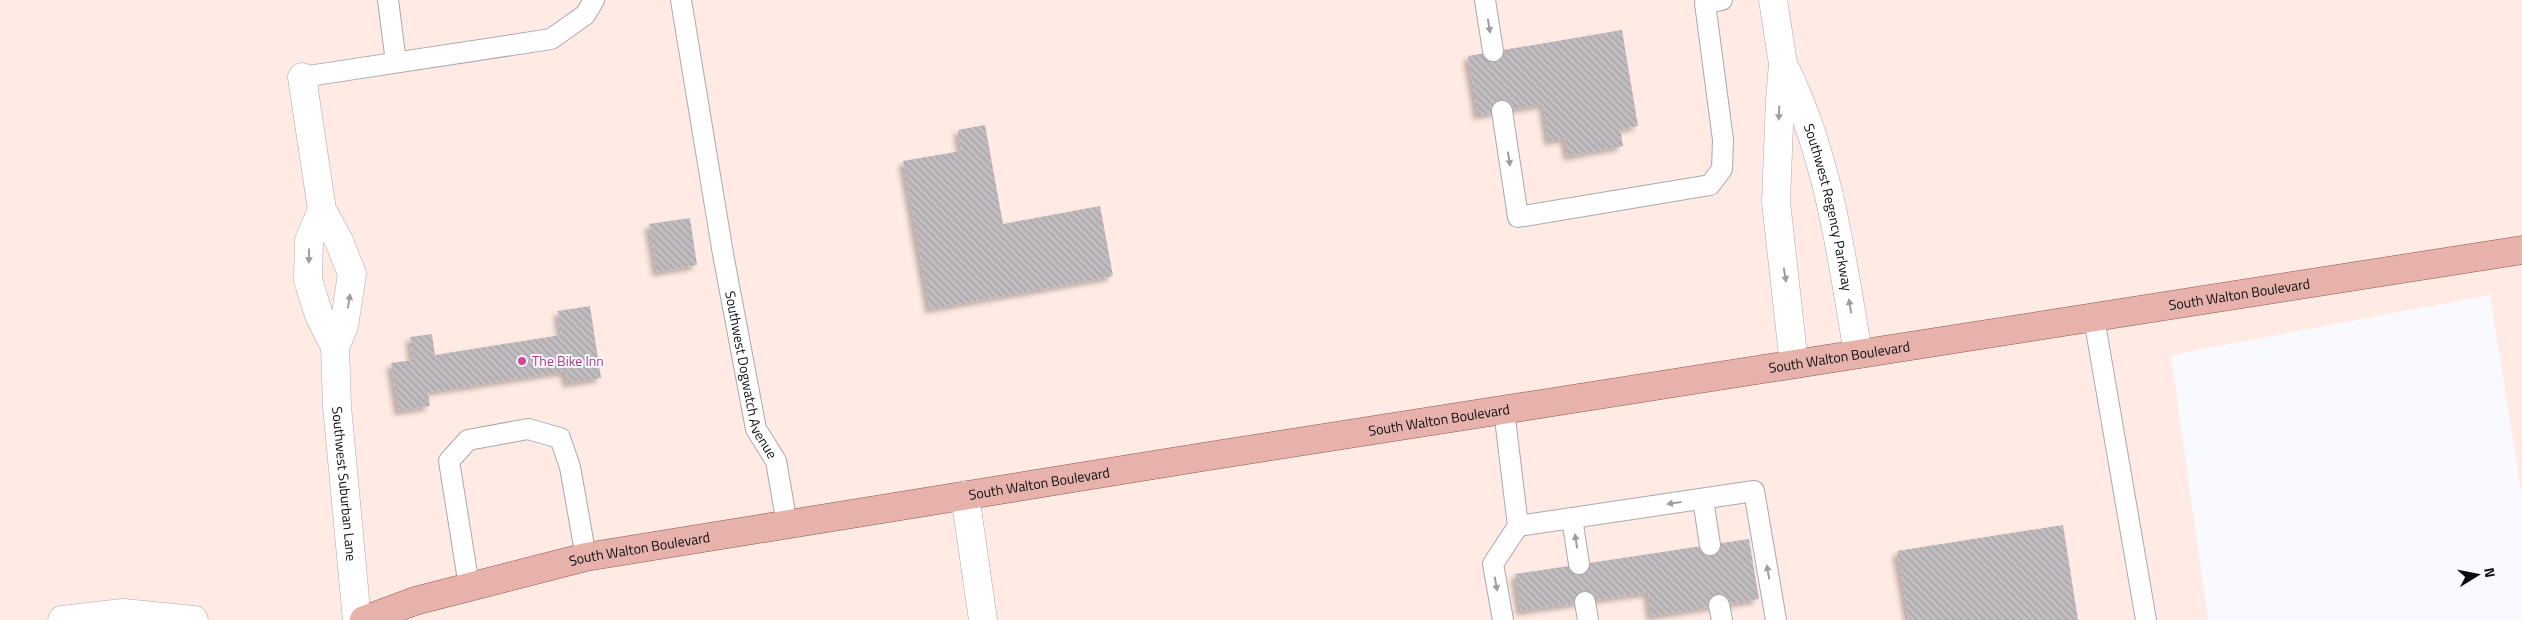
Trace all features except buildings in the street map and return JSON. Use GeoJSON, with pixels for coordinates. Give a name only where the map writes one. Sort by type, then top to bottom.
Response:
{"type":"FeatureCollection","features":[{"type":"Feature","properties":{"kind":"main road","name":"South Walton Boulevard"},"geometry":{"type":"LineString","coordinates":[[364,620],[415,601],[586,558],[965,495],[2522,250]]}},
{"type":"Feature","properties":{"kind":"street","name":"Southwest Regency Parkway"},"geometry":{"type":"LineString","coordinates":[[1773,0],[1783,64],[1776,202],[1794,364]]}},
{"type":"Feature","properties":{"kind":"street","name":"Southwest Regency Parkway"},"geometry":{"type":"LineString","coordinates":[[1783,64],[1800,98],[1823,176],[1846,280],[1858,354]]}},
{"type":"Feature","properties":{"kind":"street","name":"Southwest Suburban Lane"},"geometry":{"type":"LineString","coordinates":[[302,76],[322,210],[340,241],[352,274],[344,326],[336,348],[337,406],[358,620]]}},
{"type":"Feature","properties":{"kind":"street","name":"Southwest Suburban Lane"},"geometry":{"type":"LineString","coordinates":[[322,210],[309,240],[308,280],[319,315],[336,348]]}},
{"type":"Feature","properties":{"kind":"street"},"geometry":{"type":"LineString","coordinates":[[965,495],[983,620]]}},
{"type":"Feature","properties":{"kind":"street"},"geometry":{"type":"LineString","coordinates":[[62,620],[122,613],[194,620]]}},
{"type":"Feature","properties":{"kind":"lane"},"geometry":{"type":"LineString","coordinates":[[388,0],[396,62]]}},
{"type":"Feature","properties":{"kind":"lane"},"geometry":{"type":"LineString","coordinates":[[302,76],[550,40],[585,14],[594,0]]}},
{"type":"Feature","properties":{"kind":"lane","name":"Southwest Dogwatch Avenue"},"geometry":{"type":"LineString","coordinates":[[681,0],[723,254],[756,429],[776,461],[787,524]]}},
{"type":"Feature","properties":{"kind":"lane"},"geometry":{"type":"LineString","coordinates":[[1486,0],[1493,51]]}},
{"type":"Feature","properties":{"kind":"lane"},"geometry":{"type":"LineString","coordinates":[[1502,111],[1518,217],[1710,185],[1722,169],[1723,140],[1711,1]]}},
{"type":"Feature","properties":{"kind":"lane"},"geometry":{"type":"LineString","coordinates":[[2094,318],[2146,620]]}},
{"type":"Feature","properties":{"kind":"lane"},"geometry":{"type":"LineString","coordinates":[[1503,620],[1493,564],[1518,526],[1504,410]]}},
{"type":"Feature","properties":{"kind":"lane"},"geometry":{"type":"LineString","coordinates":[[470,586],[449,461],[468,440],[528,430],[560,438],[570,467],[586,558]]}},
{"type":"Feature","properties":{"kind":"lane"},"geometry":{"type":"LineString","coordinates":[[1518,526],[1754,491],[1776,620]]}},
{"type":"Feature","properties":{"kind":"lane"},"geometry":{"type":"LineString","coordinates":[[1703,499],[1710,545]]}},
{"type":"Feature","properties":{"kind":"lane"},"geometry":{"type":"LineString","coordinates":[[1572,518],[1580,564]]}},
{"type":"Feature","properties":{"kind":"shaded area"},"geometry":{"type":"Polygon","coordinates":[[[0,0],[2522,0],[2522,497],[2490,295],[2171,355],[2208,620],[0,620],[0,0]]]}},
{"type":"Feature","properties":{"kind":"place","name":"The Bike Inn"},"geometry":{"type":"Point","coordinates":[522,361]}}]}
